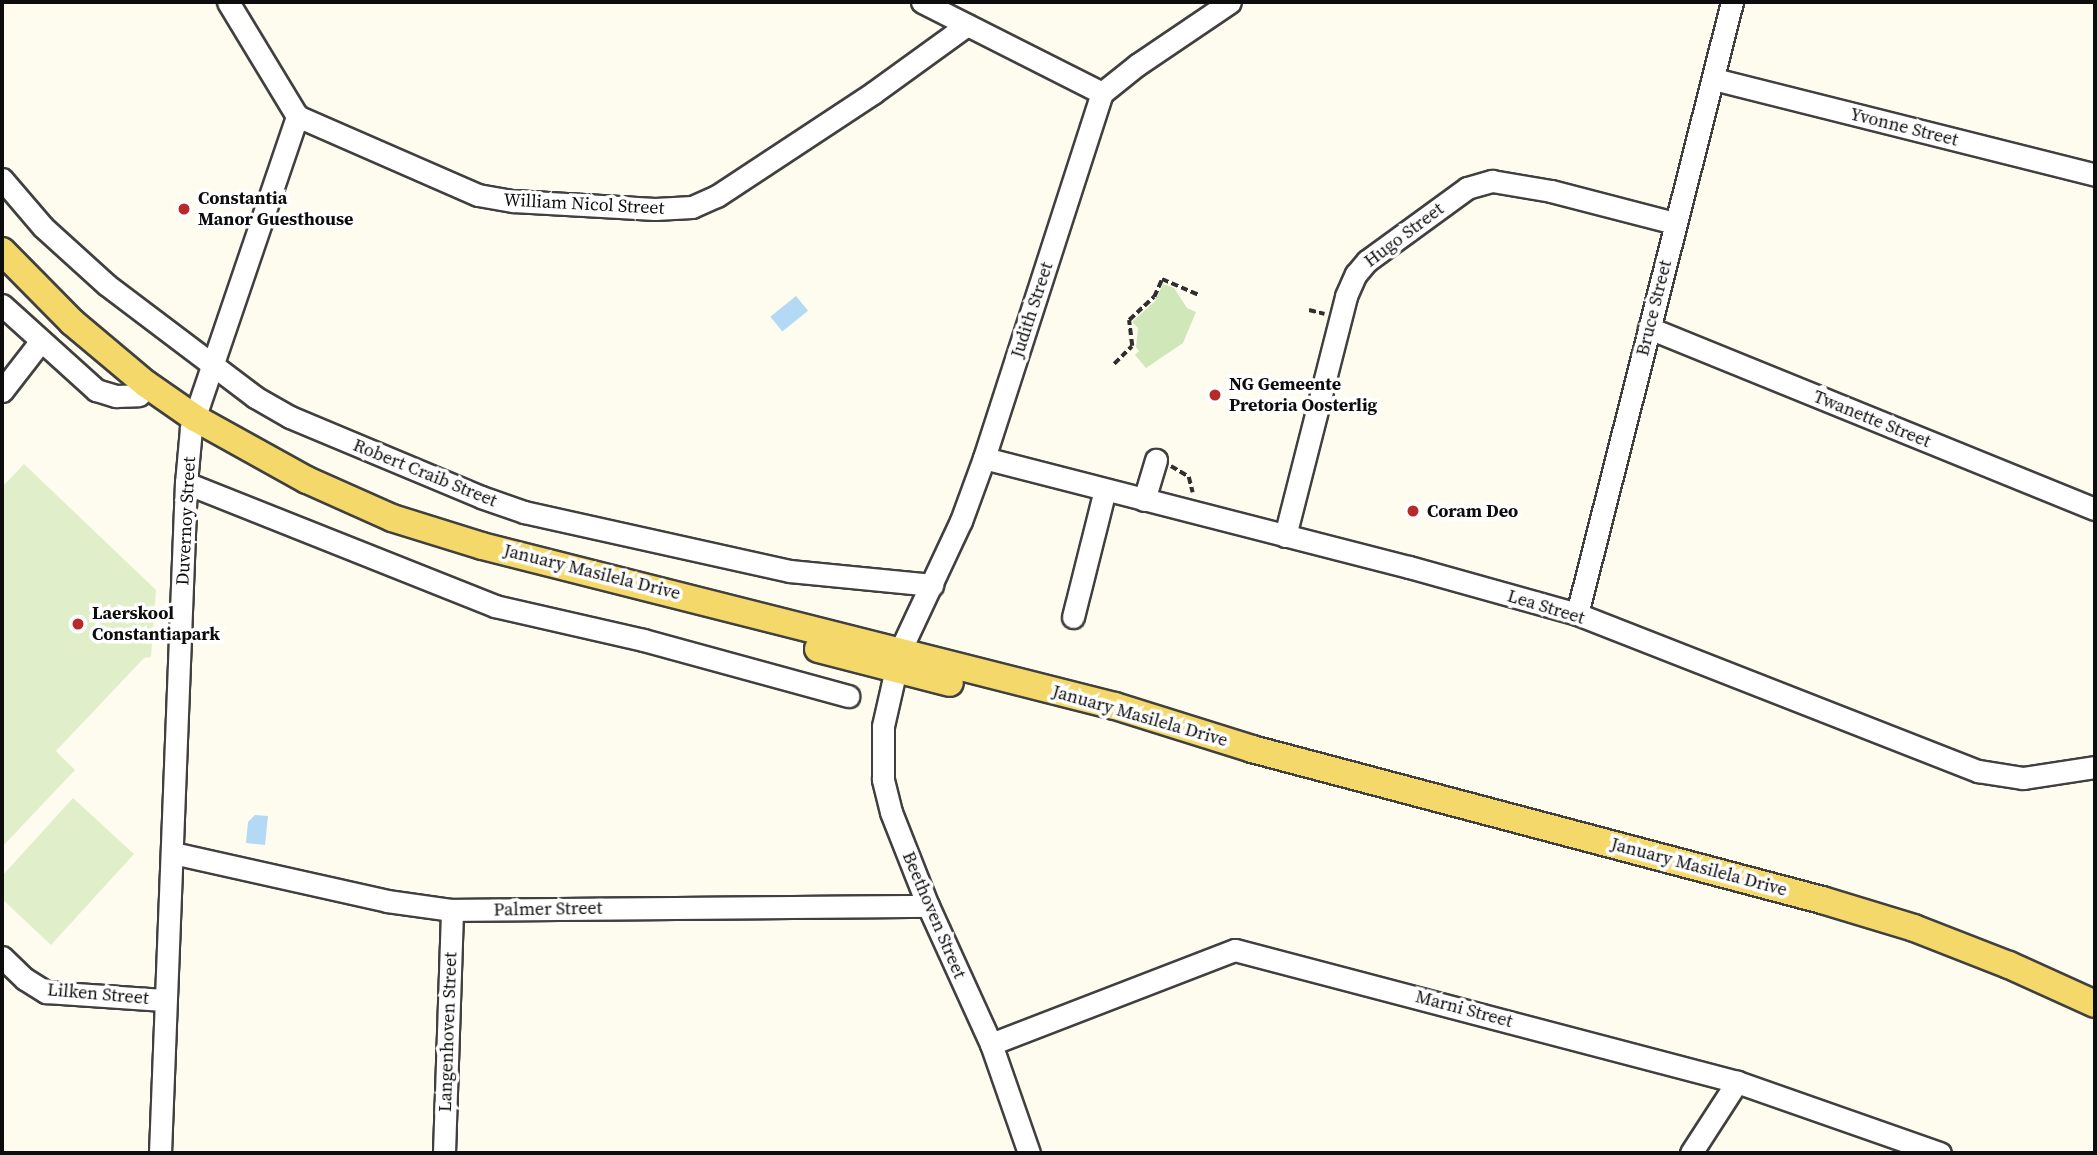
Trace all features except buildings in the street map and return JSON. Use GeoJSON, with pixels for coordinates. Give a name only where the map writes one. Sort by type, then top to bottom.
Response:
{"type":"FeatureCollection","features":[{"type":"Feature","properties":{"kind":"main road","name":"January Masilela Drive"},"geometry":{"type":"LineString","coordinates":[[2,251],[72,322],[193,423],[280,482],[380,527],[665,608],[897,660],[1110,722],[1252,749],[1822,900],[1914,928],[1997,960],[2095,1004]]}},
{"type":"Feature","properties":{"kind":"main road","name":"January Masilela Drive"},"geometry":{"type":"LineString","coordinates":[[2,271],[62,330],[139,395],[193,423]]}},
{"type":"Feature","properties":{"kind":"street"},"geometry":{"type":"LineString","coordinates":[[228,2],[297,116]]}},
{"type":"Feature","properties":{"kind":"street"},"geometry":{"type":"LineString","coordinates":[[922,2],[1102,93],[1137,65],[1230,2]]}},
{"type":"Feature","properties":{"kind":"street","name":"Bruce Street"},"geometry":{"type":"LineString","coordinates":[[1577,614],[1732,2]]}},
{"type":"Feature","properties":{"kind":"street","name":"William Nicol Street"},"geometry":{"type":"LineString","coordinates":[[297,116],[448,185],[478,195],[513,201],[677,209],[706,202],[730,188],[873,93],[967,25]]}},
{"type":"Feature","properties":{"kind":"street","name":"Yvonne Street"},"geometry":{"type":"LineString","coordinates":[[1714,79],[2095,175]]}},
{"type":"Feature","properties":{"kind":"street","name":"Judith Street"},"geometry":{"type":"LineString","coordinates":[[897,660],[932,585],[984,458],[1102,93]]}},
{"type":"Feature","properties":{"kind":"street","name":"Duvernoy Street"},"geometry":{"type":"LineString","coordinates":[[160,1153],[186,483],[193,423],[297,116]]}},
{"type":"Feature","properties":{"kind":"street","name":"Robert Craib Street"},"geometry":{"type":"LineString","coordinates":[[2,179],[69,252],[212,365],[255,397],[290,417],[513,508],[790,571],[932,585]]}},
{"type":"Feature","properties":{"kind":"street","name":"Hugo Street"},"geometry":{"type":"LineString","coordinates":[[1285,536],[1346,296],[1356,274],[1367,261],[1467,188],[1492,181],[1551,191],[1675,223]]}},
{"type":"Feature","properties":{"kind":"street"},"geometry":{"type":"LineString","coordinates":[[2,305],[96,390],[116,396],[139,395]]}},
{"type":"Feature","properties":{"kind":"street","name":"Twanette Street"},"geometry":{"type":"LineString","coordinates":[[1649,328],[2095,509]]}},
{"type":"Feature","properties":{"kind":"street"},"geometry":{"type":"LineString","coordinates":[[2,391],[40,342]]}},
{"type":"Feature","properties":{"kind":"street","name":"Lea Street"},"geometry":{"type":"LineString","coordinates":[[984,458],[1577,614],[1978,771],[2023,778],[2095,767]]}},
{"type":"Feature","properties":{"kind":"street"},"geometry":{"type":"LineString","coordinates":[[1144,500],[1156,460]]}},
{"type":"Feature","properties":{"kind":"street"},"geometry":{"type":"LineString","coordinates":[[186,483],[478,600],[643,640],[848,696]]}},
{"type":"Feature","properties":{"kind":"street"},"geometry":{"type":"LineString","coordinates":[[1073,617],[1105,490]]}},
{"type":"Feature","properties":{"kind":"street","name":"Beethoven Street"},"geometry":{"type":"LineString","coordinates":[[897,660],[882,733],[883,779],[891,812],[929,906],[991,1044],[1029,1153]]}},
{"type":"Feature","properties":{"kind":"street","name":"Palmer Street"},"geometry":{"type":"LineString","coordinates":[[173,853],[387,901],[452,910],[929,906]]}},
{"type":"Feature","properties":{"kind":"street","name":"Langenhoven Street"},"geometry":{"type":"LineString","coordinates":[[444,1153],[452,910]]}},
{"type":"Feature","properties":{"kind":"street","name":"Marni Street"},"geometry":{"type":"LineString","coordinates":[[991,1044],[1235,950],[1737,1082],[1940,1153]]}},
{"type":"Feature","properties":{"kind":"street","name":"Lilken Street"},"geometry":{"type":"LineString","coordinates":[[2,957],[25,979],[46,992],[164,1000]]}},
{"type":"Feature","properties":{"kind":"street"},"geometry":{"type":"LineString","coordinates":[[1691,1153],[1737,1082]]}},
{"type":"Feature","properties":{"kind":"path"},"geometry":{"type":"LineString","coordinates":[[1114,364],[1132,346],[1129,320],[1154,297],[1161,279],[1199,295]]}},
{"type":"Feature","properties":{"kind":"path"},"geometry":{"type":"LineString","coordinates":[[1156,460],[1189,477],[1194,494],[1189,511]]}},
{"type":"Feature","properties":{"kind":"green space"},"geometry":{"type":"Polygon","coordinates":[[[1163,284],[1174,288],[1187,308],[1196,312],[1183,343],[1146,368],[1135,355],[1139,351],[1136,347],[1138,328],[1132,322],[1155,301],[1163,284]]]}},
{"type":"Feature","properties":{"kind":"green space"},"geometry":{"type":"Polygon","coordinates":[[[24,464],[156,590],[151,657],[144,658],[56,751],[75,770],[2,847],[2,487],[24,464]]]}},
{"type":"Feature","properties":{"kind":"green space"},"geometry":{"type":"Polygon","coordinates":[[[73,798],[134,854],[51,945],[2,899],[2,876],[73,798]]]}},
{"type":"Feature","properties":{"kind":"water"},"geometry":{"type":"Polygon","coordinates":[[[796,296],[808,311],[782,332],[770,317],[796,296]]]}},
{"type":"Feature","properties":{"kind":"water"},"geometry":{"type":"Polygon","coordinates":[[[255,815],[268,816],[265,845],[246,843],[248,822],[255,815]]]}},
{"type":"Feature","properties":{"kind":"place","name":"Constantia Manor Guesthouse"},"geometry":{"type":"Point","coordinates":[184,209]}},
{"type":"Feature","properties":{"kind":"place","name":"NG Gemeente Pretoria Oosterlig"},"geometry":{"type":"Point","coordinates":[1215,395]}},
{"type":"Feature","properties":{"kind":"place","name":"Coram Deo"},"geometry":{"type":"Point","coordinates":[1413,511]}},
{"type":"Feature","properties":{"kind":"place","name":"Laerskool Constantiapark"},"geometry":{"type":"Point","coordinates":[78,624]}}]}
